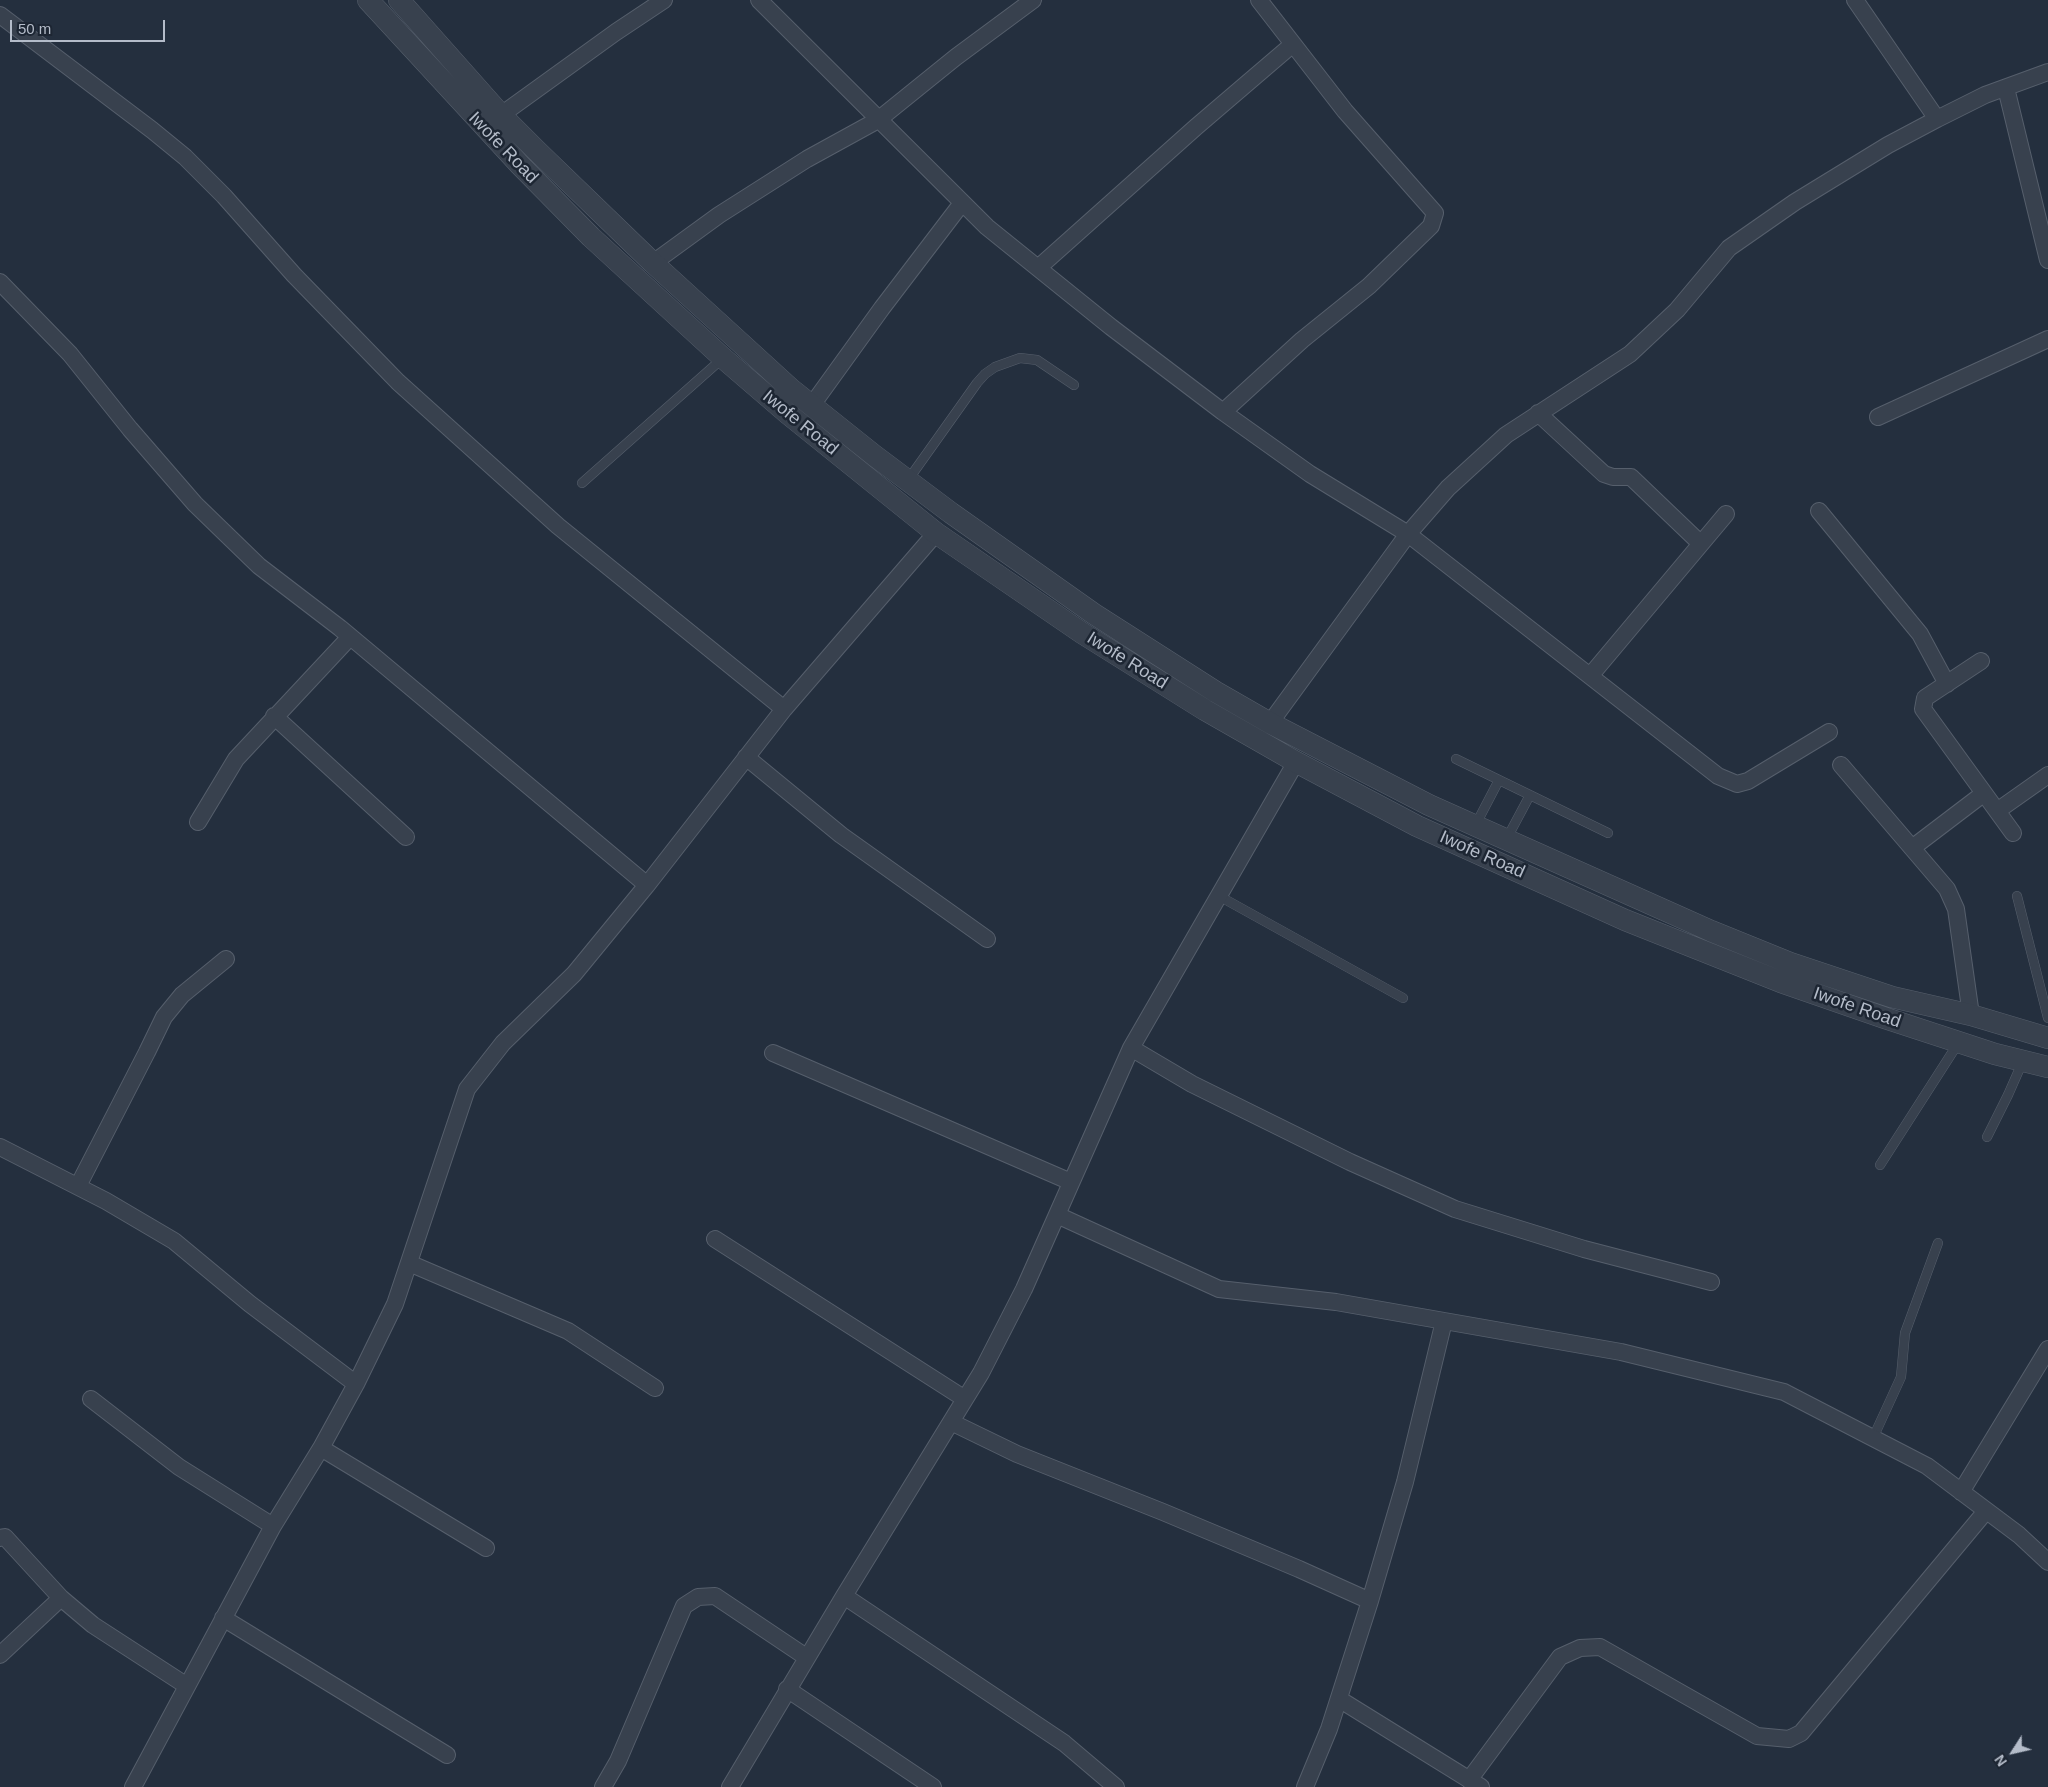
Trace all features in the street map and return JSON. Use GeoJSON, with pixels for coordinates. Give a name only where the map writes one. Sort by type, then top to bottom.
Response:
{"type":"FeatureCollection","features":[{"type":"Feature","properties":{"kind":"street","name":"Iwofe Road"},"geometry":{"type":"LineString","coordinates":[[368,0],[482,127],[592,237],[723,358],[787,413],[936,532],[1090,638],[1205,710],[1296,762],[1417,826],[1625,920],[1781,982],[1959,1042],[2048,1067]]}},
{"type":"Feature","properties":{"kind":"street","name":"Iwofe Road"},"geometry":{"type":"LineString","coordinates":[[399,0],[501,115],[653,262],[791,389],[908,481],[1094,614],[1216,692],[1270,723],[1428,805],[1634,898],[1790,962],[1892,997],[1971,1015],[2048,1038]]}},
{"type":"Feature","properties":{"kind":"street"},"geometry":{"type":"LineString","coordinates":[[501,115],[616,32],[664,0]]}},
{"type":"Feature","properties":{"kind":"street"},"geometry":{"type":"LineString","coordinates":[[759,0],[987,227],[1111,327],[1222,412],[1310,474],[1408,534],[1718,776],[1737,784],[1748,781],[1829,732]]}},
{"type":"Feature","properties":{"kind":"street"},"geometry":{"type":"LineString","coordinates":[[653,262],[719,216],[807,159],[878,120],[956,57],[1033,0]]}},
{"type":"Feature","properties":{"kind":"street"},"geometry":{"type":"LineString","coordinates":[[1222,412],[1302,340],[1369,286],[1432,226],[1434,213],[1345,111],[1259,0]]}},
{"type":"Feature","properties":{"kind":"street"},"geometry":{"type":"LineString","coordinates":[[1855,0],[1938,119]]}},
{"type":"Feature","properties":{"kind":"street"},"geometry":{"type":"LineString","coordinates":[[0,15],[185,157],[224,196],[294,275],[398,382],[558,526],[784,709]]}},
{"type":"Feature","properties":{"kind":"street"},"geometry":{"type":"LineString","coordinates":[[1038,268],[1196,126],[1293,44]]}},
{"type":"Feature","properties":{"kind":"street"},"geometry":{"type":"LineString","coordinates":[[1270,723],[1408,534],[1448,488],[1506,435],[1630,354],[1677,310],[1729,248],[1795,202],[1888,145],[1985,95],[2048,72]]}},
{"type":"Feature","properties":{"kind":"street"},"geometry":{"type":"LineString","coordinates":[[2006,88],[2048,260]]}},
{"type":"Feature","properties":{"kind":"street"},"geometry":{"type":"LineString","coordinates":[[812,405],[882,308],[962,203]]}},
{"type":"Feature","properties":{"kind":"street"},"geometry":{"type":"LineString","coordinates":[[592,237],[607,218]]}},
{"type":"Feature","properties":{"kind":"street"},"geometry":{"type":"LineString","coordinates":[[0,282],[70,354],[130,429],[195,504],[259,566],[350,636],[647,885]]}},
{"type":"Feature","properties":{"kind":"street"},"geometry":{"type":"LineString","coordinates":[[1878,417],[2048,339]]}},
{"type":"Feature","properties":{"kind":"street"},"geometry":{"type":"LineString","coordinates":[[1538,413],[1604,474],[1613,477],[1631,477],[1700,544]]}},
{"type":"Feature","properties":{"kind":"street"},"geometry":{"type":"LineString","coordinates":[[1820,511],[1920,634],[1947,684]]}},
{"type":"Feature","properties":{"kind":"street"},"geometry":{"type":"LineString","coordinates":[[1590,676],[1726,514]]}},
{"type":"Feature","properties":{"kind":"street"},"geometry":{"type":"LineString","coordinates":[[133,1787],[272,1526],[321,1448],[356,1384],[395,1304],[467,1089],[503,1043],[574,974],[647,885],[784,709],[936,532]]}},
{"type":"Feature","properties":{"kind":"street"},"geometry":{"type":"LineString","coordinates":[[198,822],[236,759],[350,636]]}},
{"type":"Feature","properties":{"kind":"street"},"geometry":{"type":"LineString","coordinates":[[1981,661],[1925,698],[1923,709],[2013,833]]}},
{"type":"Feature","properties":{"kind":"street"},"geometry":{"type":"LineString","coordinates":[[274,716],[406,837]]}},
{"type":"Feature","properties":{"kind":"street"},"geometry":{"type":"LineString","coordinates":[[746,757],[841,835],[987,939]]}},
{"type":"Feature","properties":{"kind":"street"},"geometry":{"type":"LineString","coordinates":[[730,1787],[806,1657],[981,1373],[1024,1289],[1131,1048],[1296,762]]}},
{"type":"Feature","properties":{"kind":"street"},"geometry":{"type":"LineString","coordinates":[[1841,765],[1947,889],[1956,909],[1971,1015]]}},
{"type":"Feature","properties":{"kind":"street"},"geometry":{"type":"LineString","coordinates":[[1997,812],[2048,775]]}},
{"type":"Feature","properties":{"kind":"street"},"geometry":{"type":"LineString","coordinates":[[1912,848],[1983,794]]}},
{"type":"Feature","properties":{"kind":"street"},"geometry":{"type":"LineString","coordinates":[[78,1186],[164,1017],[182,995],[226,959]]}},
{"type":"Feature","properties":{"kind":"street"},"geometry":{"type":"LineString","coordinates":[[1131,1048],[1209,1093],[1350,1162],[1455,1209],[1584,1249],[1711,1282]]}},
{"type":"Feature","properties":{"kind":"street"},"geometry":{"type":"LineString","coordinates":[[773,1053],[1071,1182]]}},
{"type":"Feature","properties":{"kind":"street"},"geometry":{"type":"LineString","coordinates":[[0,1147],[78,1186],[174,1241],[250,1304],[356,1384]]}},
{"type":"Feature","properties":{"kind":"street"},"geometry":{"type":"LineString","coordinates":[[1057,1215],[1219,1289],[1336,1302],[1621,1352],[1784,1392],[1927,1466],[2019,1535],[2048,1562]]}},
{"type":"Feature","properties":{"kind":"street"},"geometry":{"type":"LineString","coordinates":[[716,1239],[965,1399]]}},
{"type":"Feature","properties":{"kind":"street"},"geometry":{"type":"LineString","coordinates":[[409,1263],[568,1330],[655,1388]]}},
{"type":"Feature","properties":{"kind":"street"},"geometry":{"type":"LineString","coordinates":[[1305,1787],[1339,1700],[1370,1601],[1405,1482],[1444,1321]]}},
{"type":"Feature","properties":{"kind":"street"},"geometry":{"type":"LineString","coordinates":[[1961,1492],[2048,1349]]}},
{"type":"Feature","properties":{"kind":"street"},"geometry":{"type":"LineString","coordinates":[[91,1399],[180,1467],[272,1526]]}},
{"type":"Feature","properties":{"kind":"street"},"geometry":{"type":"LineString","coordinates":[[951,1422],[1017,1454],[1299,1568],[1370,1601]]}},
{"type":"Feature","properties":{"kind":"street"},"geometry":{"type":"LineString","coordinates":[[321,1448],[486,1548]]}},
{"type":"Feature","properties":{"kind":"street"},"geometry":{"type":"LineString","coordinates":[[1339,1700],[1475,1783],[1560,1657],[1580,1648],[1600,1647],[1757,1736],[1789,1739],[1801,1733],[1986,1511]]}},
{"type":"Feature","properties":{"kind":"street"},"geometry":{"type":"LineString","coordinates":[[0,1538],[4,1537],[20,1551],[61,1598],[93,1625],[187,1686]]}},
{"type":"Feature","properties":{"kind":"street"},"geometry":{"type":"LineString","coordinates":[[602,1787],[618,1761],[684,1606],[698,1597],[715,1596],[806,1657]]}},
{"type":"Feature","properties":{"kind":"street"},"geometry":{"type":"LineString","coordinates":[[844,1596],[1064,1743],[1116,1787]]}},
{"type":"Feature","properties":{"kind":"street"},"geometry":{"type":"LineString","coordinates":[[0,1654],[61,1598]]}},
{"type":"Feature","properties":{"kind":"street"},"geometry":{"type":"LineString","coordinates":[[223,1618],[447,1755]]}},
{"type":"Feature","properties":{"kind":"street"},"geometry":{"type":"LineString","coordinates":[[787,1689],[933,1787]]}},
{"type":"Feature","properties":{"kind":"lane"},"geometry":{"type":"LineString","coordinates":[[582,483],[723,358]]}},
{"type":"Feature","properties":{"kind":"lane"},"geometry":{"type":"LineString","coordinates":[[908,481],[977,383],[995,367],[1020,358],[1037,360],[1074,385]]}},
{"type":"Feature","properties":{"kind":"lane"},"geometry":{"type":"LineString","coordinates":[[1456,759],[1608,833]]}},
{"type":"Feature","properties":{"kind":"lane"},"geometry":{"type":"LineString","coordinates":[[1475,826],[1499,780]]}},
{"type":"Feature","properties":{"kind":"lane"},"geometry":{"type":"LineString","coordinates":[[1506,840],[1530,795]]}},
{"type":"Feature","properties":{"kind":"lane"},"geometry":{"type":"LineString","coordinates":[[1218,896],[1403,998]]}},
{"type":"Feature","properties":{"kind":"lane"},"geometry":{"type":"LineString","coordinates":[[2017,896],[2048,1018]]}},
{"type":"Feature","properties":{"kind":"lane"},"geometry":{"type":"LineString","coordinates":[[1880,1165],[1959,1042]]}},
{"type":"Feature","properties":{"kind":"lane"},"geometry":{"type":"LineString","coordinates":[[1987,1137],[2023,1061]]}},
{"type":"Feature","properties":{"kind":"lane"},"geometry":{"type":"LineString","coordinates":[[1873,1438],[1900,1378],[1905,1333],[1938,1243]]}}]}
